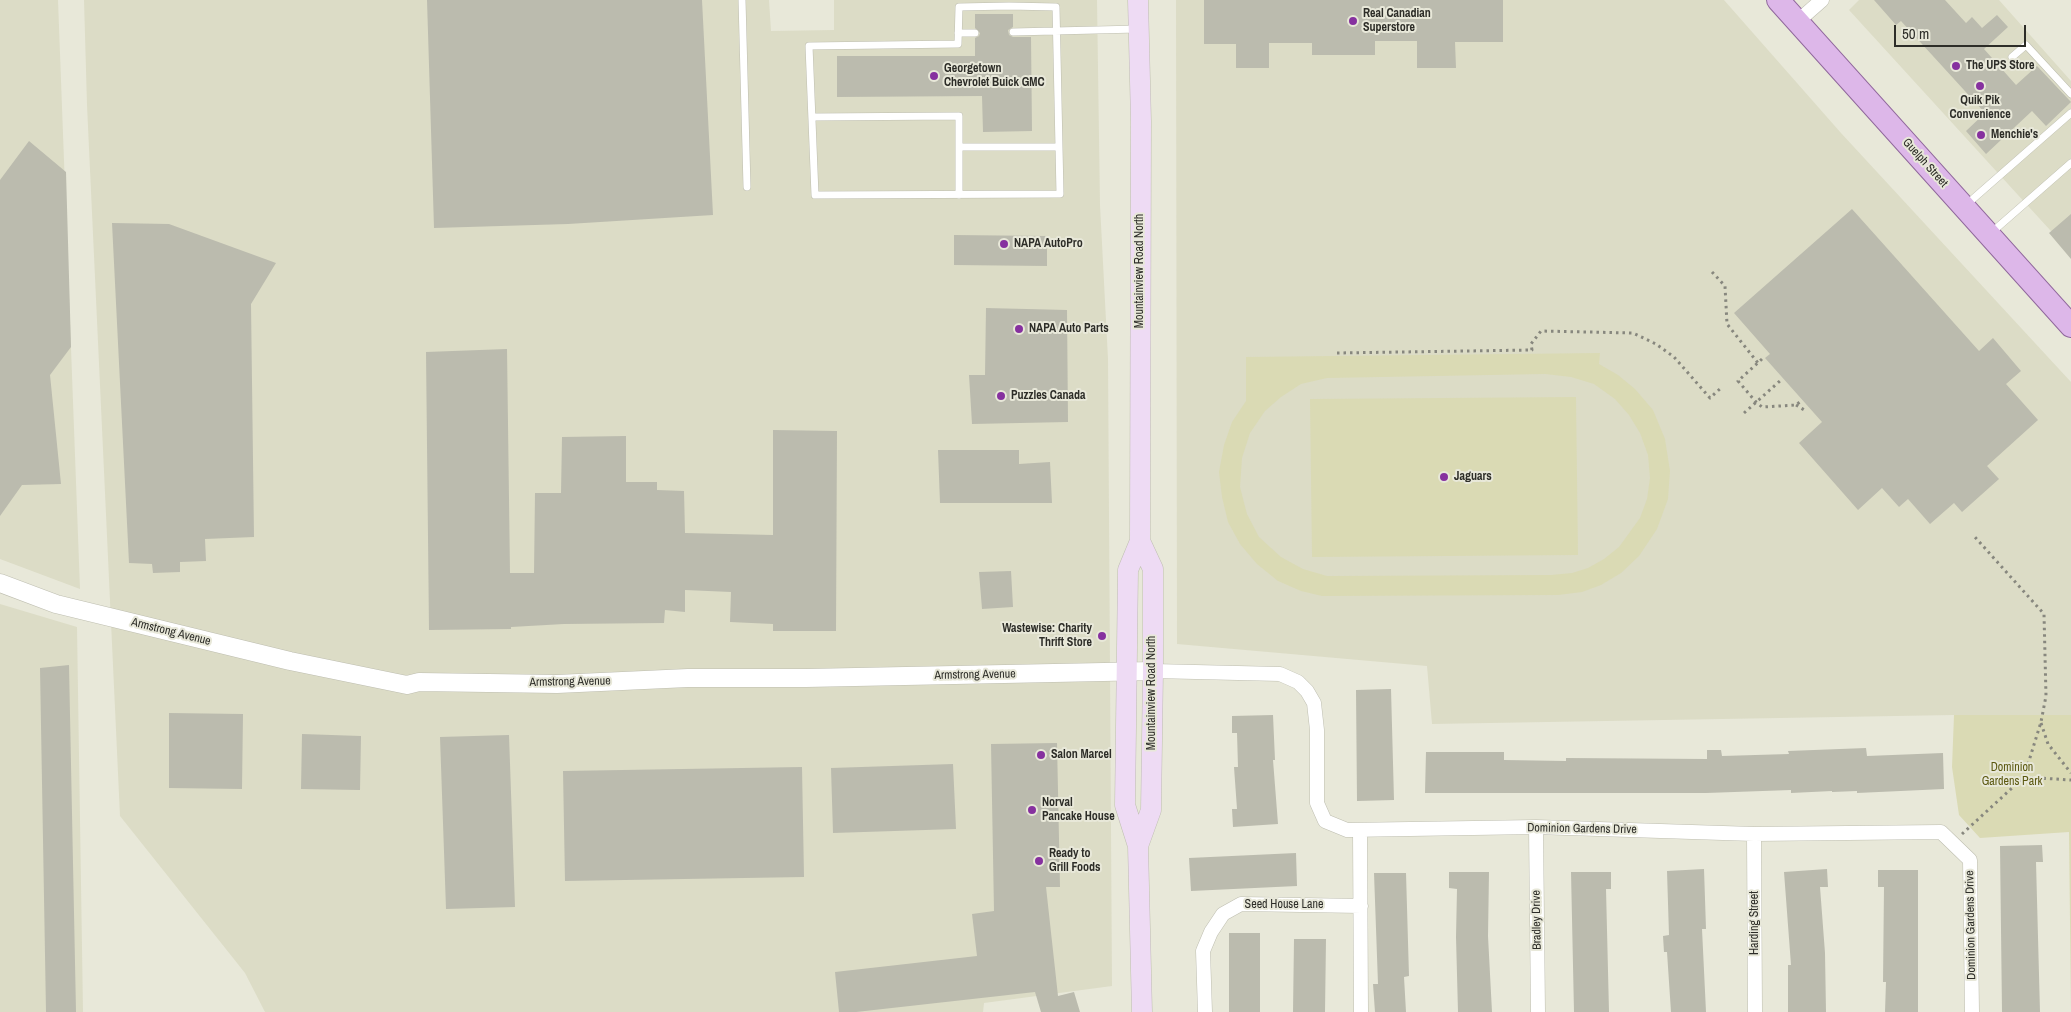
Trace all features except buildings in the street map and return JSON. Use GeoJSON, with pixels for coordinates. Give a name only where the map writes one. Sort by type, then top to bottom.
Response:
{"type":"FeatureCollection","features":[{"type":"Feature","properties":{"kind":"main road","name":"Mountainview Road North"},"geometry":{"type":"LineString","coordinates":[[1138,0],[1141,121],[1140,541],[1128,570],[1125,805],[1138,846],[1142,1012]]}},
{"type":"Feature","properties":{"kind":"main road","name":"Guelph Street"},"geometry":{"type":"LineString","coordinates":[[1778,0],[2071,326]]}},
{"type":"Feature","properties":{"kind":"main road","name":"Mountainview Road North"},"geometry":{"type":"LineString","coordinates":[[1138,846],[1151,810],[1153,671],[1153,569],[1140,541]]}},
{"type":"Feature","properties":{"kind":"street"},"geometry":{"type":"LineString","coordinates":[[1797,22],[1822,0]]}},
{"type":"Feature","properties":{"kind":"street","name":"Armstrong Avenue"},"geometry":{"type":"LineString","coordinates":[[0,583],[56,604],[290,661],[407,685],[419,682],[557,684],[688,678],[806,678],[1153,671]]}},
{"type":"Feature","properties":{"kind":"street","name":"Dominion Gardens Drive"},"geometry":{"type":"LineString","coordinates":[[1153,671],[1280,674],[1298,682],[1307,691],[1314,703],[1317,730],[1317,804],[1325,822],[1347,830],[1536,827],[1754,834],[1941,832],[1970,860],[1972,1012]]}},
{"type":"Feature","properties":{"kind":"street","name":"Bradley Drive"},"geometry":{"type":"LineString","coordinates":[[1536,827],[1538,1012]]}},
{"type":"Feature","properties":{"kind":"street"},"geometry":{"type":"LineString","coordinates":[[1360,830],[1362,1012]]}},
{"type":"Feature","properties":{"kind":"street","name":"Harding Street"},"geometry":{"type":"LineString","coordinates":[[1754,834],[1755,1012]]}},
{"type":"Feature","properties":{"kind":"street","name":"Seed House Lane"},"geometry":{"type":"LineString","coordinates":[[1205,1012],[1204,951],[1211,932],[1223,914],[1241,904],[1361,906]]}},
{"type":"Feature","properties":{"kind":"lane"},"geometry":{"type":"LineString","coordinates":[[742,0],[748,187]]}},
{"type":"Feature","properties":{"kind":"lane"},"geometry":{"type":"LineString","coordinates":[[959,7],[1056,7],[1056,30],[1060,194],[815,194],[809,46],[958,44],[959,7]]}},
{"type":"Feature","properties":{"kind":"lane"},"geometry":{"type":"LineString","coordinates":[[1013,32],[1139,29]]}},
{"type":"Feature","properties":{"kind":"lane"},"geometry":{"type":"LineString","coordinates":[[958,33],[975,33]]}},
{"type":"Feature","properties":{"kind":"lane"},"geometry":{"type":"LineString","coordinates":[[2012,58],[2026,45],[2071,94]]}},
{"type":"Feature","properties":{"kind":"lane"},"geometry":{"type":"LineString","coordinates":[[1964,207],[2071,114]]}},
{"type":"Feature","properties":{"kind":"lane"},"geometry":{"type":"LineString","coordinates":[[812,117],[959,116],[959,195]]}},
{"type":"Feature","properties":{"kind":"lane"},"geometry":{"type":"LineString","coordinates":[[960,147],[1059,147]]}},
{"type":"Feature","properties":{"kind":"lane"},"geometry":{"type":"LineString","coordinates":[[1989,234],[2071,163]]}},
{"type":"Feature","properties":{"kind":"path"},"geometry":{"type":"LineString","coordinates":[[1712,272],[1725,286],[1727,324],[1758,363]]}},
{"type":"Feature","properties":{"kind":"path"},"geometry":{"type":"LineString","coordinates":[[1338,354],[1532,350],[1531,344],[1542,331],[1633,333],[1656,344],[1674,357],[1710,398],[1722,387]]}},
{"type":"Feature","properties":{"kind":"path"},"geometry":{"type":"LineString","coordinates":[[1762,359],[1738,381],[1756,402],[1762,408],[1796,405],[1801,401]]}},
{"type":"Feature","properties":{"kind":"path"},"geometry":{"type":"LineString","coordinates":[[1744,413],[1781,380]]}},
{"type":"Feature","properties":{"kind":"path"},"geometry":{"type":"LineString","coordinates":[[1796,405],[1806,411]]}},
{"type":"Feature","properties":{"kind":"path"},"geometry":{"type":"LineString","coordinates":[[1953,843],[2024,776],[2041,722],[2046,696],[2044,614],[1974,536]]}},
{"type":"Feature","properties":{"kind":"path"},"geometry":{"type":"LineString","coordinates":[[2041,722],[2048,744],[2071,773]]}},
{"type":"Feature","properties":{"kind":"path"},"geometry":{"type":"LineString","coordinates":[[2024,776],[2071,780]]}},
{"type":"Feature","properties":{"kind":"shaded area"},"geometry":{"type":"Polygon","coordinates":[[[0,0],[58,0],[80,589],[0,559],[0,0]]]}},
{"type":"Feature","properties":{"kind":"shaded area"},"geometry":{"type":"Polygon","coordinates":[[[84,0],[769,0],[771,31],[834,30],[834,0],[1097,0],[1100,205],[1108,359],[1112,986],[984,1003],[983,1012],[265,1012],[245,973],[120,816],[87,105],[84,0]]]}},
{"type":"Feature","properties":{"kind":"shaded area"},"geometry":{"type":"Polygon","coordinates":[[[1176,0],[1724,0],[1841,133],[2071,382],[2071,715],[1954,715],[1432,724],[1427,666],[1177,644],[1176,0]]]}},
{"type":"Feature","properties":{"kind":"shaded area"},"geometry":{"type":"Polygon","coordinates":[[[1859,0],[1999,0],[2071,81],[2071,253],[1849,10],[1859,0]]]}},
{"type":"Feature","properties":{"kind":"shaded area"},"geometry":{"type":"Polygon","coordinates":[[[0,604],[77,627],[83,1012],[0,1012],[0,604]]]}},
{"type":"Feature","properties":{"kind":"green space"},"geometry":{"type":"Polygon","coordinates":[[[1600,353],[1599,364],[1618,375],[1635,389],[1653,410],[1665,439],[1670,471],[1668,499],[1657,529],[1639,556],[1621,573],[1601,585],[1582,592],[1558,595],[1322,596],[1301,591],[1278,581],[1257,564],[1240,544],[1228,522],[1222,497],[1219,472],[1224,445],[1232,422],[1246,401],[1246,357],[1600,353]],[[1545,374],[1327,378],[1301,384],[1281,397],[1265,411],[1250,433],[1242,458],[1240,487],[1247,514],[1259,537],[1281,557],[1303,569],[1327,576],[1551,575],[1572,573],[1588,568],[1604,559],[1619,547],[1640,518],[1647,499],[1650,478],[1648,455],[1640,433],[1629,415],[1615,399],[1594,384],[1571,377],[1545,374]]]}},
{"type":"Feature","properties":{"kind":"green space","name":"Jaguars"},"geometry":{"type":"Polygon","coordinates":[[[1576,397],[1578,555],[1312,557],[1310,399],[1576,397]]]}},
{"type":"Feature","properties":{"kind":"green space","name":"Dominion Gardens Park"},"geometry":{"type":"Polygon","coordinates":[[[1954,715],[2071,715],[2071,1012],[2069,832],[1980,838],[1959,815],[1952,767],[1954,715]]]}},
{"type":"Feature","properties":{"kind":"place","name":"Real Canadian Superstore"},"geometry":{"type":"Point","coordinates":[1353,21]}},
{"type":"Feature","properties":{"kind":"place","name":"The UPS Store"},"geometry":{"type":"Point","coordinates":[1956,66]}},
{"type":"Feature","properties":{"kind":"place","name":"Georgetown Chevrolet Buick GMC"},"geometry":{"type":"Point","coordinates":[934,76]}},
{"type":"Feature","properties":{"kind":"place","name":"Quik Pik Convenience"},"geometry":{"type":"Point","coordinates":[1980,86]}},
{"type":"Feature","properties":{"kind":"place","name":"Menchie's"},"geometry":{"type":"Point","coordinates":[1981,135]}},
{"type":"Feature","properties":{"kind":"place","name":"NAPA AutoPro"},"geometry":{"type":"Point","coordinates":[1004,244]}},
{"type":"Feature","properties":{"kind":"place","name":"NAPA Auto Parts"},"geometry":{"type":"Point","coordinates":[1019,329]}},
{"type":"Feature","properties":{"kind":"place","name":"Puzzles Canada"},"geometry":{"type":"Point","coordinates":[1001,396]}},
{"type":"Feature","properties":{"kind":"place","name":"Jaguars"},"geometry":{"type":"Point","coordinates":[1444,477]}},
{"type":"Feature","properties":{"kind":"place","name":"Wastewise: Charity Thrift Store"},"geometry":{"type":"Point","coordinates":[1102,636]}},
{"type":"Feature","properties":{"kind":"place","name":"Salon Marcel"},"geometry":{"type":"Point","coordinates":[1041,755]}},
{"type":"Feature","properties":{"kind":"place","name":"Norval Pancake House"},"geometry":{"type":"Point","coordinates":[1032,810]}},
{"type":"Feature","properties":{"kind":"place","name":"Ready to Grill Foods"},"geometry":{"type":"Point","coordinates":[1039,861]}}]}
